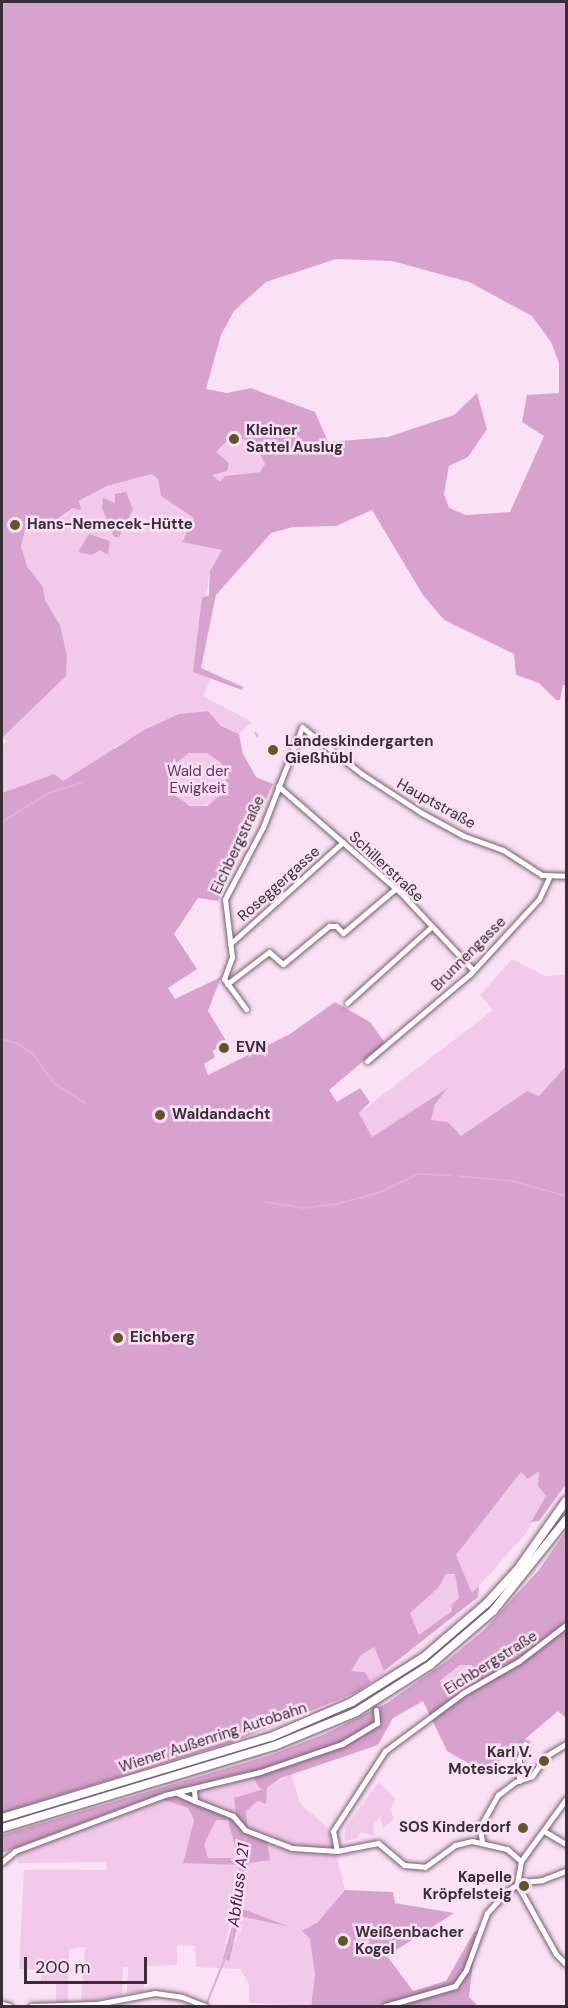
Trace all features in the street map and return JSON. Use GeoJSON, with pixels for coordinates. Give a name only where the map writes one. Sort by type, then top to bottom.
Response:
{"type":"FeatureCollection","features":[{"type":"Feature","properties":{"kind":"highway","name":"Wiener Außenring Autobahn"},"geometry":{"type":"LineString","coordinates":[[2,1818],[271,1737],[352,1702],[424,1657],[487,1603],[518,1569],[567,1501]]}},
{"type":"Feature","properties":{"kind":"highway","name":"Wiener Außenring Autobahn"},"geometry":{"type":"LineString","coordinates":[[2,1828],[274,1746],[356,1712],[430,1665],[493,1611],[525,1576],[567,1520]]}},
{"type":"Feature","properties":{"kind":"street","name":"Eichbergstraße"},"geometry":{"type":"LineString","coordinates":[[227,984],[224,979],[232,957],[225,899],[263,828],[298,733],[305,727]]}},
{"type":"Feature","properties":{"kind":"street","name":"Hauptstraße"},"geometry":{"type":"LineString","coordinates":[[305,727],[362,774],[420,812],[464,836],[503,850],[549,878]]}},
{"type":"Feature","properties":{"kind":"street","name":"Schillerstraße"},"geometry":{"type":"LineString","coordinates":[[278,786],[396,888],[473,970]]}},
{"type":"Feature","properties":{"kind":"street","name":"Roseggergasse"},"geometry":{"type":"LineString","coordinates":[[230,944],[343,842]]}},
{"type":"Feature","properties":{"kind":"street"},"geometry":{"type":"LineString","coordinates":[[549,878],[567,876]]}},
{"type":"Feature","properties":{"kind":"street","name":"Brunnengasse"},"geometry":{"type":"LineString","coordinates":[[367,1061],[473,970],[539,898],[549,878]]}},
{"type":"Feature","properties":{"kind":"street"},"geometry":{"type":"LineString","coordinates":[[246,1009],[227,984],[269,952],[283,964],[329,926],[336,926],[343,933],[396,888]]}},
{"type":"Feature","properties":{"kind":"street"},"geometry":{"type":"LineString","coordinates":[[347,1003],[431,927]]}},
{"type":"Feature","properties":{"kind":"street","name":"Eichbergstraße"},"geometry":{"type":"LineString","coordinates":[[337,1851],[333,1831],[385,1751],[426,1719],[519,1661],[567,1625]]}},
{"type":"Feature","properties":{"kind":"street"},"geometry":{"type":"LineString","coordinates":[[2,1862],[15,1851],[177,1793],[194,1790],[342,1744],[371,1729],[377,1723],[376,1710]]}},
{"type":"Feature","properties":{"kind":"street"},"geometry":{"type":"LineString","coordinates":[[519,1781],[519,1759],[525,1744]]}},
{"type":"Feature","properties":{"kind":"street"},"geometry":{"type":"LineString","coordinates":[[482,1842],[480,1827],[494,1800],[519,1781],[532,1776],[546,1756],[567,1744]]}},
{"type":"Feature","properties":{"kind":"street"},"geometry":{"type":"LineString","coordinates":[[194,1790],[195,1801]]}},
{"type":"Feature","properties":{"kind":"street"},"geometry":{"type":"LineString","coordinates":[[177,1793],[233,1816],[245,1830],[292,1848],[337,1851],[378,1843],[404,1865],[425,1867],[455,1845],[482,1842],[507,1849],[521,1861]]}},
{"type":"Feature","properties":{"kind":"street"},"geometry":{"type":"LineString","coordinates":[[567,1799],[521,1861],[517,1884],[556,1954],[567,1964]]}},
{"type":"Feature","properties":{"kind":"street"},"geometry":{"type":"LineString","coordinates":[[544,1831],[567,1844]]}},
{"type":"Feature","properties":{"kind":"street"},"geometry":{"type":"LineString","coordinates":[[385,2007],[455,1986],[466,1970],[488,1913],[517,1884],[567,1871]]}},
{"type":"Feature","properties":{"kind":"street"},"geometry":{"type":"LineString","coordinates":[[31,2007],[99,2005],[155,1993],[182,1997],[205,2007]]}},
{"type":"Feature","properties":{"kind":"street"},"geometry":{"type":"LineString","coordinates":[[2,2004],[10,2007]]}},
{"type":"Feature","properties":{"kind":"green space"},"geometry":{"type":"Polygon","coordinates":[[[243,439],[257,448],[265,464],[260,472],[226,476],[221,483],[211,475],[216,452],[228,440],[243,439]]]}},
{"type":"Feature","properties":{"kind":"green space"},"geometry":{"type":"Polygon","coordinates":[[[152,474],[158,479],[161,496],[194,518],[182,542],[223,549],[210,571],[193,671],[211,679],[203,696],[252,722],[239,734],[221,726],[208,711],[179,714],[114,747],[113,753],[63,781],[54,774],[2,793],[2,747],[7,741],[2,738],[66,676],[67,655],[60,625],[45,600],[43,587],[27,566],[21,547],[25,529],[65,516],[79,502],[107,486],[152,474]]]}},
{"type":"Feature","properties":{"kind":"green space","name":"Wald der Ewigkeit"},"geometry":{"type":"Polygon","coordinates":[[[198,752],[208,754],[217,760],[223,769],[225,779],[223,789],[217,798],[208,804],[198,806],[188,804],[179,798],[173,789],[171,779],[173,769],[179,760],[188,754],[198,752]]]}},
{"type":"Feature","properties":{"kind":"green space"},"geometry":{"type":"Polygon","coordinates":[[[512,959],[545,976],[566,975],[566,1066],[539,1097],[527,1091],[461,1136],[448,1122],[430,1120],[435,1104],[447,1090],[372,1137],[359,1113],[493,1010],[480,995],[512,959]]]}},
{"type":"Feature","properties":{"kind":"green space"},"geometry":{"type":"Polygon","coordinates":[[[521,1471],[539,1471],[538,1486],[546,1496],[526,1533],[472,1594],[456,1555],[521,1471]]]}},
{"type":"Feature","properties":{"kind":"green space"},"geometry":{"type":"Polygon","coordinates":[[[455,1573],[459,1598],[451,1605],[452,1611],[419,1636],[410,1613],[438,1588],[446,1574],[455,1573]]]}},
{"type":"Feature","properties":{"kind":"green space"},"geometry":{"type":"Polygon","coordinates":[[[374,1647],[385,1674],[371,1682],[365,1672],[350,1671],[361,1655],[374,1647]]]}},
{"type":"Feature","properties":{"kind":"green space"},"geometry":{"type":"Polygon","coordinates":[[[460,1665],[472,1665],[475,1671],[450,1694],[440,1682],[460,1665]]]}},
{"type":"Feature","properties":{"kind":"green space"},"geometry":{"type":"Polygon","coordinates":[[[250,1771],[259,1788],[267,1788],[291,1774],[300,1803],[331,1831],[345,1890],[318,1922],[303,1931],[310,1938],[315,1975],[311,2006],[249,2003],[249,1984],[240,1969],[196,1967],[195,1946],[177,1945],[177,1965],[144,1966],[144,1991],[127,1993],[128,1967],[123,1967],[122,1994],[93,2001],[81,2001],[85,1947],[69,1949],[68,2002],[56,2002],[56,1983],[41,1982],[41,1970],[19,1969],[24,1870],[106,1870],[107,1862],[18,1863],[17,1848],[161,1799],[188,1808],[194,1821],[183,1862],[241,1865],[223,1958],[237,1939],[236,1920],[240,1916],[284,1925],[240,1909],[249,1863],[244,1818],[246,1810],[258,1801],[266,1804],[267,1789],[232,1816],[176,1795],[250,1771]]]}},
{"type":"Feature","properties":{"kind":"green space"},"geometry":{"type":"Polygon","coordinates":[[[379,1782],[396,1799],[390,1810],[394,1818],[384,1828],[380,1816],[373,1826],[375,1836],[360,1832],[358,1838],[345,1841],[345,1828],[379,1782]]]}},
{"type":"Feature","properties":{"kind":"green space"},"geometry":{"type":"Polygon","coordinates":[[[216,1820],[228,1820],[239,1858],[208,1858],[203,1844],[216,1820]]]}},
{"type":"Feature","properties":{"kind":"shaded area"},"geometry":{"type":"Polygon","coordinates":[[[2,2],[566,2],[566,685],[563,685],[560,700],[556,700],[539,683],[516,675],[514,654],[444,620],[423,595],[372,510],[336,526],[293,527],[271,533],[216,595],[201,668],[243,687],[242,690],[193,672],[202,598],[209,595],[210,571],[222,550],[182,542],[194,518],[161,496],[158,479],[152,474],[107,486],[79,501],[81,510],[73,508],[49,525],[25,530],[21,547],[27,566],[43,587],[45,600],[60,625],[67,655],[66,676],[2,738],[2,2]],[[336,259],[266,282],[234,311],[221,335],[206,389],[227,393],[251,388],[315,412],[328,442],[388,437],[454,415],[477,393],[487,429],[468,457],[449,466],[444,494],[449,508],[466,515],[510,512],[544,436],[522,422],[527,395],[559,393],[559,363],[551,342],[532,316],[469,282],[392,261],[336,259]],[[243,439],[228,440],[216,452],[229,463],[227,471],[212,475],[220,482],[225,476],[260,472],[265,464],[257,448],[243,439]]]}},
{"type":"Feature","properties":{"kind":"shaded area"},"geometry":{"type":"Polygon","coordinates":[[[126,492],[133,510],[119,537],[114,537],[102,508],[103,498],[115,503],[115,494],[126,492]]]}},
{"type":"Feature","properties":{"kind":"shaded area"},"geometry":{"type":"Polygon","coordinates":[[[89,534],[110,541],[108,555],[100,550],[92,555],[78,552],[89,534]]]}},
{"type":"Feature","properties":{"kind":"shaded area"},"geometry":{"type":"Polygon","coordinates":[[[208,711],[221,726],[239,734],[243,754],[256,777],[273,784],[218,901],[198,898],[174,934],[197,969],[168,988],[175,999],[221,977],[208,1011],[227,1042],[213,1051],[215,1057],[204,1064],[208,1075],[290,1034],[335,1002],[370,1022],[385,1043],[329,1090],[337,1102],[360,1088],[370,1102],[359,1113],[372,1137],[448,1088],[435,1104],[431,1120],[448,1122],[461,1136],[527,1091],[539,1096],[566,1066],[566,1484],[539,1521],[531,1522],[546,1496],[538,1486],[539,1471],[528,1479],[521,1472],[456,1555],[472,1593],[479,1586],[478,1597],[384,1671],[374,1647],[361,1655],[351,1671],[365,1672],[371,1682],[355,1693],[233,1742],[2,1813],[2,793],[54,774],[63,781],[144,730],[179,714],[208,711]],[[189,753],[176,763],[170,779],[176,796],[190,806],[207,806],[220,795],[226,779],[221,763],[207,753],[189,753]],[[446,1574],[438,1588],[410,1613],[419,1635],[452,1611],[451,1605],[459,1598],[455,1574],[446,1574]]]}},
{"type":"Feature","properties":{"kind":"shaded area"},"geometry":{"type":"Polygon","coordinates":[[[566,1531],[566,1718],[558,1711],[485,1773],[447,1751],[423,1701],[393,1718],[378,1745],[281,1778],[267,1788],[266,1804],[258,1801],[246,1811],[248,1830],[266,1836],[270,1860],[249,1863],[240,1908],[290,1927],[240,1916],[229,1961],[223,1958],[232,1927],[232,1900],[240,1865],[183,1863],[194,1820],[188,1808],[161,1799],[176,1795],[232,1816],[236,1814],[234,1798],[264,1789],[259,1788],[250,1771],[160,1794],[2,1853],[2,1835],[271,1755],[325,1734],[387,1703],[447,1661],[484,1630],[539,1570],[566,1531]],[[460,1665],[440,1681],[450,1694],[475,1671],[472,1665],[460,1665]],[[216,1820],[204,1844],[208,1858],[238,1858],[228,1820],[216,1820]]]}},
{"type":"Feature","properties":{"kind":"shaded area"},"geometry":{"type":"Polygon","coordinates":[[[345,1890],[393,1892],[395,1903],[454,1913],[387,1956],[413,1991],[446,1981],[474,1932],[481,1929],[475,1945],[469,1997],[478,2006],[311,2006],[315,1975],[310,1939],[302,1931],[318,1922],[345,1890]]]}},
{"type":"Feature","properties":{"kind":"waterway"},"geometry":{"type":"LineString","coordinates":[[256,733],[258,737]]}},
{"type":"Feature","properties":{"kind":"waterway"},"geometry":{"type":"LineString","coordinates":[[2,822],[49,793],[81,783]]}},
{"type":"Feature","properties":{"kind":"waterway"},"geometry":{"type":"LineString","coordinates":[[2,1039],[19,1044],[34,1055],[55,1084],[85,1103]]}},
{"type":"Feature","properties":{"kind":"waterway"},"geometry":{"type":"LineString","coordinates":[[266,1202],[304,1208],[337,1204],[381,1192],[418,1174],[450,1175]]}},
{"type":"Feature","properties":{"kind":"waterway"},"geometry":{"type":"LineString","coordinates":[[459,1176],[512,1181],[566,1196]]}},
{"type":"Feature","properties":{"kind":"waterway","name":"Abfluss A21"},"geometry":{"type":"LineString","coordinates":[[207,2003],[231,1943],[246,1834]]}},
{"type":"Feature","properties":{"kind":"place","name":"Kleiner Sattel Auslug"},"geometry":{"type":"Point","coordinates":[234,439]}},
{"type":"Feature","properties":{"kind":"place","name":"Hans-Nemecek-Hütte"},"geometry":{"type":"Point","coordinates":[15,525]}},
{"type":"Feature","properties":{"kind":"place","name":"Landeskindergarten Gießhübl"},"geometry":{"type":"Point","coordinates":[273,750]}},
{"type":"Feature","properties":{"kind":"place","name":"EVN"},"geometry":{"type":"Point","coordinates":[224,1048]}},
{"type":"Feature","properties":{"kind":"place","name":"Waldandacht"},"geometry":{"type":"Point","coordinates":[160,1115]}},
{"type":"Feature","properties":{"kind":"place","name":"Eichberg"},"geometry":{"type":"Point","coordinates":[118,1338]}},
{"type":"Feature","properties":{"kind":"place","name":"Karl V. Motesiczky"},"geometry":{"type":"Point","coordinates":[544,1761]}},
{"type":"Feature","properties":{"kind":"place","name":"SOS Kinderdorf"},"geometry":{"type":"Point","coordinates":[523,1828]}},
{"type":"Feature","properties":{"kind":"place","name":"Kapelle Kröpfelsteig"},"geometry":{"type":"Point","coordinates":[524,1886]}},
{"type":"Feature","properties":{"kind":"place","name":"Weißenbacher Kogel"},"geometry":{"type":"Point","coordinates":[343,1941]}}]}
